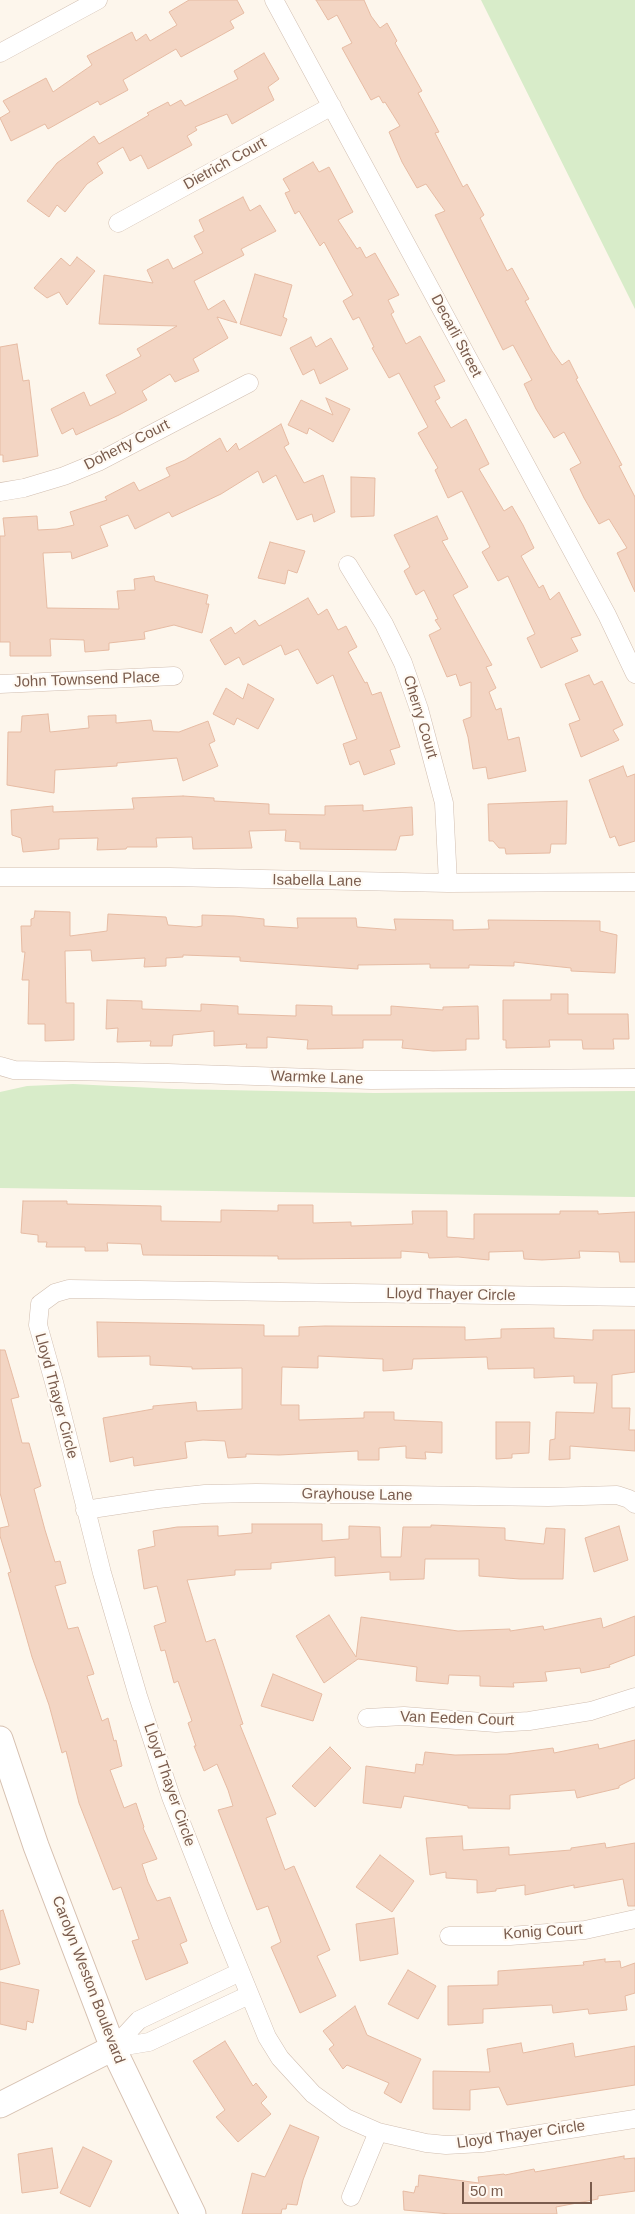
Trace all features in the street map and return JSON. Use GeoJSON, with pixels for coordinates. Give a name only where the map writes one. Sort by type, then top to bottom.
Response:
{"type":"FeatureCollection","features":[{"type":"Feature","properties":{"kind":"street"},"geometry":{"type":"LineString","coordinates":[[0,53],[98,0]]}},
{"type":"Feature","properties":{"kind":"street","name":"Decarli Street"},"geometry":{"type":"LineString","coordinates":[[274,0],[607,616],[635,674]]}},
{"type":"Feature","properties":{"kind":"street","name":"Dietrich Court"},"geometry":{"type":"LineString","coordinates":[[118,223],[332,106]]}},
{"type":"Feature","properties":{"kind":"street","name":"Doherty Court"},"geometry":{"type":"LineString","coordinates":[[0,492],[24,488],[64,476],[98,462],[248,383]]}},
{"type":"Feature","properties":{"kind":"street","name":"Cherry Court"},"geometry":{"type":"LineString","coordinates":[[348,565],[384,624],[420,709],[444,803],[448,883]]}},
{"type":"Feature","properties":{"kind":"street","name":"John Townsend Place"},"geometry":{"type":"LineString","coordinates":[[0,684],[174,676]]}},
{"type":"Feature","properties":{"kind":"street","name":"Isabella Lane"},"geometry":{"type":"LineString","coordinates":[[0,877],[170,877],[448,883],[635,882]]}},
{"type":"Feature","properties":{"kind":"street","name":"Warmke Lane"},"geometry":{"type":"LineString","coordinates":[[0,1066],[14,1070],[177,1073],[371,1080],[635,1078]]}},
{"type":"Feature","properties":{"kind":"street","name":"Lloyd Thayer Circle"},"geometry":{"type":"LineString","coordinates":[[635,1297],[68,1289],[55,1293],[40,1304],[38,1325],[85,1510],[135,1686],[165,1778],[249,1995],[267,2036],[280,2058],[312,2094],[360,2126],[426,2143],[446,2145],[482,2142],[635,2119]]}},
{"type":"Feature","properties":{"kind":"street","name":"Grayhouse Lane"},"geometry":{"type":"LineString","coordinates":[[85,1510],[158,1498],[213,1494],[548,1497],[617,1495],[632,1502]]}},
{"type":"Feature","properties":{"kind":"street","name":"Van Eeden Court"},"geometry":{"type":"LineString","coordinates":[[367,1718],[404,1716],[496,1723],[530,1721],[591,1711],[635,1697]]}},
{"type":"Feature","properties":{"kind":"street","name":"Carolyn Weston Boulevard"},"geometry":{"type":"LineString","coordinates":[[0,1739],[40,1855],[114,2048],[193,2214]]}},
{"type":"Feature","properties":{"kind":"street","name":"Konig Court"},"geometry":{"type":"LineString","coordinates":[[449,1936],[510,1936],[576,1930],[635,1919]]}},
{"type":"Feature","properties":{"kind":"street"},"geometry":{"type":"LineString","coordinates":[[114,2048],[139,2020],[240,1972]]}},
{"type":"Feature","properties":{"kind":"street"},"geometry":{"type":"LineString","coordinates":[[0,2105],[114,2048],[149,2042],[249,1995]]}},
{"type":"Feature","properties":{"kind":"street"},"geometry":{"type":"LineString","coordinates":[[351,2197],[378,2132]]}},
{"type":"Feature","properties":{"kind":"green space"},"geometry":{"type":"Polygon","coordinates":[[[481,0],[635,0],[635,309],[481,0]]]}},
{"type":"Feature","properties":{"kind":"green space"},"geometry":{"type":"Polygon","coordinates":[[[73,1084],[174,1089],[374,1093],[635,1091],[635,1197],[0,1188],[0,1092],[27,1086],[73,1084]]]}},
{"type":"Feature","properties":{"kind":"building"},"geometry":{"type":"Polygon","coordinates":[[[189,0],[237,0],[244,13],[230,21],[234,28],[216,38],[181,57],[176,49],[123,80],[128,90],[100,105],[98,101],[48,129],[45,124],[11,141],[0,118],[10,112],[3,101],[46,78],[53,92],[92,65],[87,56],[132,32],[136,41],[146,34],[150,41],[177,25],[169,12],[189,0]]]}},
{"type":"Feature","properties":{"kind":"building"},"geometry":{"type":"Polygon","coordinates":[[[316,0],[364,0],[371,16],[380,28],[387,23],[397,41],[395,43],[422,91],[418,93],[439,132],[435,133],[463,187],[467,184],[484,215],[480,218],[507,271],[512,268],[529,299],[525,301],[552,351],[562,365],[569,360],[578,378],[576,379],[622,465],[619,466],[635,497],[635,592],[617,553],[627,548],[609,519],[599,524],[584,498],[570,469],[581,463],[564,432],[554,438],[536,409],[524,384],[532,380],[513,345],[503,350],[435,215],[445,211],[426,184],[417,188],[402,162],[389,132],[400,126],[379,96],[371,100],[342,48],[352,43],[337,15],[328,20],[316,0]]]}},
{"type":"Feature","properties":{"kind":"building"},"geometry":{"type":"Polygon","coordinates":[[[264,53],[279,79],[268,87],[274,100],[232,124],[227,114],[195,127],[197,130],[187,136],[192,145],[148,169],[141,155],[130,161],[123,147],[97,163],[103,173],[87,184],[65,212],[57,205],[49,217],[27,201],[57,163],[94,136],[99,144],[149,115],[147,113],[168,102],[170,106],[181,100],[185,106],[238,79],[234,71],[264,53]]]}},
{"type":"Feature","properties":{"kind":"building"},"geometry":{"type":"Polygon","coordinates":[[[313,162],[319,172],[329,167],[353,212],[338,220],[357,249],[360,247],[366,258],[375,253],[399,295],[388,300],[394,312],[391,314],[406,344],[420,336],[445,381],[434,386],[440,398],[435,401],[451,428],[466,419],[489,464],[479,469],[504,511],[512,506],[534,548],[521,556],[539,588],[543,585],[550,600],[559,592],[581,635],[571,638],[578,651],[541,668],[527,638],[535,634],[508,576],[498,581],[482,552],[490,547],[462,491],[448,498],[435,470],[438,468],[418,433],[428,427],[399,373],[389,378],[372,348],[374,347],[359,317],[353,320],[343,301],[353,295],[324,242],[320,246],[299,211],[295,214],[285,193],[290,191],[283,179],[313,162]]]}},
{"type":"Feature","properties":{"kind":"building"},"geometry":{"type":"Polygon","coordinates":[[[243,197],[250,211],[260,205],[276,231],[241,249],[244,255],[194,281],[208,310],[224,300],[237,323],[217,317],[228,338],[193,359],[199,371],[175,382],[170,374],[142,391],[147,400],[76,435],[73,428],[62,434],[51,409],[84,392],[90,406],[116,393],[106,375],[141,356],[137,349],[177,326],[99,324],[104,275],[153,283],[147,270],[168,259],[173,269],[203,253],[194,236],[204,231],[199,220],[243,197]]]}},
{"type":"Feature","properties":{"kind":"building"},"geometry":{"type":"Polygon","coordinates":[[[77,257],[95,271],[67,305],[59,292],[47,298],[34,288],[61,258],[70,266],[77,257]]]}},
{"type":"Feature","properties":{"kind":"building"},"geometry":{"type":"Polygon","coordinates":[[[255,274],[292,285],[283,317],[287,319],[281,336],[240,324],[255,274]]]}},
{"type":"Feature","properties":{"kind":"building"},"geometry":{"type":"Polygon","coordinates":[[[311,337],[316,347],[331,338],[348,369],[320,384],[314,369],[303,375],[290,348],[311,337]]]}},
{"type":"Feature","properties":{"kind":"building"},"geometry":{"type":"Polygon","coordinates":[[[17,344],[23,381],[29,380],[38,456],[3,462],[3,455],[0,455],[0,347],[17,344]]]}},
{"type":"Feature","properties":{"kind":"building"},"geometry":{"type":"Polygon","coordinates":[[[326,398],[350,409],[333,442],[309,428],[307,434],[288,425],[301,400],[333,415],[326,398]]]}},
{"type":"Feature","properties":{"kind":"building"},"geometry":{"type":"Polygon","coordinates":[[[281,424],[289,444],[284,447],[304,483],[323,475],[335,512],[314,522],[312,514],[297,520],[276,475],[263,483],[258,471],[221,494],[172,517],[169,512],[135,529],[128,515],[100,526],[108,546],[72,559],[71,552],[43,553],[47,608],[119,609],[117,591],[135,590],[134,579],[154,576],[155,581],[208,595],[206,604],[209,604],[202,633],[174,625],[144,632],[145,639],[109,643],[109,650],[85,652],[84,640],[50,639],[51,656],[10,656],[10,642],[0,642],[0,536],[5,536],[3,518],[37,516],[38,530],[57,529],[74,525],[70,512],[107,500],[105,497],[134,482],[139,491],[170,476],[166,468],[185,460],[220,438],[227,452],[236,443],[239,450],[281,424]]]}},
{"type":"Feature","properties":{"kind":"building"},"geometry":{"type":"Polygon","coordinates":[[[351,477],[375,478],[374,516],[351,517],[351,477]]]}},
{"type":"Feature","properties":{"kind":"building"},"geometry":{"type":"Polygon","coordinates":[[[437,516],[448,539],[442,541],[468,587],[453,595],[492,665],[486,667],[496,688],[489,692],[496,710],[501,708],[508,740],[519,737],[526,771],[488,779],[486,767],[473,769],[463,720],[471,717],[471,682],[460,686],[456,674],[447,677],[429,635],[441,629],[435,620],[438,619],[424,590],[416,595],[404,571],[410,567],[394,535],[437,516]]]}},
{"type":"Feature","properties":{"kind":"building"},"geometry":{"type":"Polygon","coordinates":[[[270,542],[305,551],[297,573],[288,570],[285,584],[258,578],[270,542]]]}},
{"type":"Feature","properties":{"kind":"building"},"geometry":{"type":"Polygon","coordinates":[[[308,598],[318,615],[327,609],[338,630],[346,626],[357,647],[348,652],[365,683],[367,682],[372,695],[381,692],[400,747],[390,750],[395,764],[364,775],[359,761],[350,765],[343,744],[357,739],[333,675],[317,684],[298,649],[285,655],[281,645],[243,665],[239,657],[225,665],[210,640],[231,627],[235,634],[255,620],[259,626],[308,598]]]}},
{"type":"Feature","properties":{"kind":"building"},"geometry":{"type":"Polygon","coordinates":[[[589,675],[594,685],[602,681],[623,725],[613,730],[619,740],[581,757],[569,724],[580,720],[565,684],[589,675]]]}},
{"type":"Feature","properties":{"kind":"building"},"geometry":{"type":"Polygon","coordinates":[[[248,684],[274,699],[258,729],[237,718],[234,725],[213,714],[226,688],[243,699],[248,684]]]}},
{"type":"Feature","properties":{"kind":"building"},"geometry":{"type":"Polygon","coordinates":[[[48,714],[50,732],[89,728],[88,716],[116,715],[116,723],[151,720],[153,731],[179,732],[208,721],[215,741],[209,744],[218,766],[183,781],[177,758],[117,763],[117,766],[55,770],[54,793],[7,785],[8,732],[21,732],[22,716],[48,714]]]}},
{"type":"Feature","properties":{"kind":"building"},"geometry":{"type":"Polygon","coordinates":[[[623,766],[627,777],[635,774],[635,841],[619,846],[615,836],[610,838],[589,780],[623,766]]]}},
{"type":"Feature","properties":{"kind":"building"},"geometry":{"type":"Polygon","coordinates":[[[183,796],[214,798],[214,801],[269,804],[269,814],[325,815],[325,806],[363,805],[363,811],[412,807],[413,835],[400,836],[396,850],[300,849],[300,842],[285,841],[286,830],[249,831],[252,848],[193,849],[192,837],[156,838],[157,847],[97,850],[98,838],[59,839],[59,849],[23,852],[21,838],[12,835],[11,810],[53,806],[53,812],[134,809],[132,798],[183,796]]]}},
{"type":"Feature","properties":{"kind":"building"},"geometry":{"type":"Polygon","coordinates":[[[567,801],[566,844],[551,844],[550,853],[506,854],[505,848],[499,848],[493,841],[489,841],[488,804],[567,801]]]}},
{"type":"Feature","properties":{"kind":"building"},"geometry":{"type":"Polygon","coordinates":[[[35,911],[70,912],[70,936],[107,931],[108,914],[166,917],[168,925],[196,927],[202,926],[202,915],[264,919],[264,926],[298,928],[297,918],[356,918],[357,927],[396,930],[394,919],[453,920],[453,930],[489,929],[488,920],[600,921],[600,931],[617,935],[615,973],[571,971],[571,968],[514,962],[514,966],[469,965],[469,968],[430,968],[430,964],[358,965],[358,969],[240,961],[240,957],[183,955],[183,957],[166,958],[166,966],[144,967],[145,958],[92,961],[91,950],[65,951],[66,1003],[74,1003],[74,1040],[45,1041],[45,1024],[28,1024],[29,980],[22,980],[25,952],[22,952],[21,926],[31,926],[31,919],[34,918],[35,911]]]}},
{"type":"Feature","properties":{"kind":"building"},"geometry":{"type":"Polygon","coordinates":[[[551,994],[568,994],[568,1014],[628,1014],[629,1039],[613,1039],[614,1049],[583,1049],[582,1040],[549,1040],[550,1047],[506,1048],[506,1040],[503,1040],[503,1000],[551,1000],[551,994]]]}},
{"type":"Feature","properties":{"kind":"building"},"geometry":{"type":"Polygon","coordinates":[[[107,1000],[142,1001],[142,1009],[201,1011],[201,1004],[238,1006],[238,1014],[296,1016],[296,1005],[332,1006],[332,1015],[391,1015],[391,1006],[443,1010],[443,1007],[478,1006],[479,1039],[466,1039],[466,1050],[433,1051],[402,1048],[403,1040],[363,1040],[363,1048],[307,1049],[308,1040],[267,1037],[267,1048],[246,1048],[247,1044],[214,1046],[214,1031],[173,1035],[172,1046],[150,1046],[151,1041],[117,1042],[118,1028],[106,1029],[107,1000]]]}},
{"type":"Feature","properties":{"kind":"building"},"geometry":{"type":"Polygon","coordinates":[[[23,1201],[67,1201],[67,1204],[161,1206],[161,1221],[221,1222],[221,1210],[278,1211],[278,1205],[313,1205],[313,1223],[351,1222],[351,1226],[413,1224],[412,1211],[447,1211],[447,1237],[474,1239],[474,1214],[560,1214],[560,1211],[598,1211],[598,1214],[635,1212],[635,1262],[620,1262],[619,1252],[579,1251],[580,1258],[542,1260],[524,1259],[523,1251],[489,1252],[489,1260],[458,1257],[429,1258],[428,1253],[401,1251],[401,1258],[278,1259],[278,1256],[143,1255],[141,1244],[107,1243],[108,1251],[85,1251],[85,1247],[46,1247],[47,1242],[38,1242],[38,1235],[21,1233],[23,1201]]]}},
{"type":"Feature","properties":{"kind":"building"},"geometry":{"type":"Polygon","coordinates":[[[97,1322],[264,1325],[264,1336],[299,1336],[299,1327],[465,1327],[465,1340],[501,1338],[501,1329],[554,1328],[554,1338],[593,1340],[593,1330],[635,1330],[635,1372],[612,1375],[612,1408],[630,1408],[629,1430],[635,1430],[635,1451],[570,1446],[570,1459],[549,1460],[550,1440],[555,1439],[556,1412],[594,1413],[597,1383],[574,1383],[574,1376],[534,1378],[534,1368],[488,1369],[487,1357],[413,1359],[412,1369],[383,1371],[383,1359],[318,1356],[318,1368],[282,1367],[281,1405],[299,1405],[299,1420],[364,1418],[364,1412],[394,1412],[394,1420],[442,1422],[442,1453],[425,1452],[426,1459],[406,1458],[406,1446],[379,1448],[379,1460],[358,1460],[358,1451],[279,1455],[246,1454],[246,1457],[228,1458],[225,1441],[203,1440],[185,1442],[187,1458],[134,1466],[133,1457],[110,1462],[103,1418],[153,1409],[153,1406],[196,1402],[197,1411],[242,1409],[242,1368],[192,1369],[192,1367],[150,1365],[150,1356],[98,1357],[97,1322]]]}},
{"type":"Feature","properties":{"kind":"building"},"geometry":{"type":"Polygon","coordinates":[[[0,1350],[5,1350],[19,1397],[11,1399],[22,1443],[29,1443],[41,1486],[34,1489],[45,1530],[55,1562],[60,1561],[66,1583],[55,1586],[68,1629],[78,1627],[94,1674],[87,1676],[102,1721],[108,1718],[114,1741],[116,1740],[122,1766],[110,1770],[124,1808],[136,1803],[143,1828],[157,1859],[142,1864],[148,1882],[157,1901],[170,1897],[187,1941],[180,1944],[188,1963],[146,1980],[132,1941],[139,1939],[121,1887],[113,1890],[79,1803],[66,1751],[62,1753],[8,1573],[11,1572],[0,1536],[0,1528],[9,1526],[0,1493],[0,1350]]]}},
{"type":"Feature","properties":{"kind":"building"},"geometry":{"type":"Polygon","coordinates":[[[496,1422],[530,1422],[529,1453],[512,1454],[512,1458],[496,1459],[496,1422]]]}},
{"type":"Feature","properties":{"kind":"building"},"geometry":{"type":"Polygon","coordinates":[[[252,1524],[322,1524],[322,1541],[349,1539],[349,1526],[380,1527],[381,1557],[401,1557],[403,1527],[431,1527],[431,1525],[505,1528],[505,1540],[544,1544],[546,1528],[565,1529],[563,1579],[520,1579],[479,1576],[479,1559],[425,1559],[424,1579],[390,1580],[390,1572],[335,1576],[335,1557],[271,1563],[271,1569],[235,1570],[235,1575],[187,1580],[206,1642],[215,1639],[243,1724],[240,1725],[276,1814],[266,1818],[285,1870],[294,1866],[330,1950],[317,1956],[336,1996],[300,2013],[271,1947],[281,1942],[268,1906],[257,1910],[218,1810],[233,1806],[228,1790],[217,1764],[204,1771],[194,1746],[196,1746],[188,1723],[192,1721],[178,1681],[174,1683],[165,1650],[161,1651],[154,1626],[166,1622],[157,1586],[144,1589],[138,1550],[155,1546],[153,1531],[177,1527],[218,1526],[218,1536],[252,1533],[252,1524]]]}},
{"type":"Feature","properties":{"kind":"building"},"geometry":{"type":"Polygon","coordinates":[[[619,1526],[628,1560],[594,1572],[585,1538],[619,1526]]]}},
{"type":"Feature","properties":{"kind":"building"},"geometry":{"type":"Polygon","coordinates":[[[329,1615],[356,1657],[361,1617],[458,1631],[510,1629],[510,1631],[543,1626],[544,1630],[601,1618],[603,1628],[635,1616],[635,1655],[609,1665],[610,1667],[581,1673],[580,1668],[545,1672],[547,1681],[513,1683],[514,1687],[480,1686],[480,1676],[449,1675],[448,1684],[416,1681],[417,1667],[358,1659],[324,1683],[296,1636],[329,1615]]]}},
{"type":"Feature","properties":{"kind":"building"},"geometry":{"type":"Polygon","coordinates":[[[273,1674],[322,1694],[313,1721],[261,1706],[273,1674]]]}},
{"type":"Feature","properties":{"kind":"building"},"geometry":{"type":"Polygon","coordinates":[[[635,1740],[635,1778],[619,1786],[619,1788],[577,1798],[575,1790],[510,1795],[510,1809],[468,1808],[468,1806],[404,1796],[401,1808],[363,1803],[366,1766],[415,1773],[416,1764],[423,1765],[425,1752],[455,1755],[507,1754],[553,1748],[554,1753],[598,1744],[599,1749],[635,1740]]]}},
{"type":"Feature","properties":{"kind":"building"},"geometry":{"type":"Polygon","coordinates":[[[330,1747],[351,1768],[315,1807],[292,1786],[330,1747]]]}},
{"type":"Feature","properties":{"kind":"building"},"geometry":{"type":"Polygon","coordinates":[[[462,1836],[463,1850],[509,1847],[509,1855],[571,1850],[571,1848],[605,1843],[606,1848],[635,1843],[635,1906],[628,1906],[623,1879],[574,1888],[574,1885],[525,1895],[525,1885],[477,1893],[477,1880],[446,1878],[446,1872],[430,1875],[426,1838],[462,1836]]]}},
{"type":"Feature","properties":{"kind":"building"},"geometry":{"type":"Polygon","coordinates":[[[380,1855],[414,1881],[392,1912],[356,1887],[380,1855]]]}},
{"type":"Feature","properties":{"kind":"building"},"geometry":{"type":"Polygon","coordinates":[[[3,1910],[20,1964],[0,1970],[0,1911],[3,1910]]]}},
{"type":"Feature","properties":{"kind":"building"},"geometry":{"type":"Polygon","coordinates":[[[394,1918],[398,1954],[360,1961],[356,1924],[394,1918]]]}},
{"type":"Feature","properties":{"kind":"building"},"geometry":{"type":"Polygon","coordinates":[[[605,1959],[605,1962],[620,1961],[621,1968],[635,1963],[635,1993],[625,1996],[627,2010],[589,2014],[588,2009],[553,2013],[552,2005],[483,2009],[483,2023],[448,2025],[448,1986],[498,1985],[498,1971],[584,1965],[583,1962],[605,1959]]]}},
{"type":"Feature","properties":{"kind":"building"},"geometry":{"type":"Polygon","coordinates":[[[408,1970],[436,1986],[418,2019],[388,2004],[408,1970]]]}},
{"type":"Feature","properties":{"kind":"building"},"geometry":{"type":"Polygon","coordinates":[[[0,1982],[39,1990],[33,2023],[27,2021],[26,2030],[0,2024],[0,1982]]]}},
{"type":"Feature","properties":{"kind":"building"},"geometry":{"type":"Polygon","coordinates":[[[355,2006],[367,2035],[421,2059],[401,2103],[384,2093],[389,2083],[347,2065],[343,2069],[329,2049],[334,2045],[323,2031],[355,2006]]]}},
{"type":"Feature","properties":{"kind":"building"},"geometry":{"type":"Polygon","coordinates":[[[225,2041],[253,2086],[256,2083],[267,2097],[261,2103],[271,2114],[238,2142],[216,2117],[225,2110],[193,2061],[225,2041]]]}},
{"type":"Feature","properties":{"kind":"building"},"geometry":{"type":"Polygon","coordinates":[[[521,2043],[523,2053],[573,2043],[575,2057],[635,2046],[635,2085],[507,2105],[499,2087],[470,2090],[470,2110],[433,2109],[433,2071],[490,2072],[487,2049],[521,2043]]]}},
{"type":"Feature","properties":{"kind":"building"},"geometry":{"type":"Polygon","coordinates":[[[290,2125],[319,2137],[303,2180],[297,2205],[287,2204],[286,2209],[282,2209],[281,2214],[242,2214],[252,2173],[265,2177],[290,2125]]]}},
{"type":"Feature","properties":{"kind":"building"},"geometry":{"type":"Polygon","coordinates":[[[83,2147],[112,2161],[90,2207],[60,2193],[83,2147]]]}},
{"type":"Feature","properties":{"kind":"building"},"geometry":{"type":"Polygon","coordinates":[[[52,2148],[58,2188],[22,2193],[18,2154],[52,2148]]]}},
{"type":"Feature","properties":{"kind":"building"},"geometry":{"type":"Polygon","coordinates":[[[624,2156],[624,2159],[635,2158],[635,2191],[598,2196],[598,2199],[556,2207],[557,2214],[450,2214],[404,2210],[403,2191],[414,2193],[416,2186],[418,2187],[419,2175],[479,2183],[478,2177],[505,2175],[534,2169],[535,2172],[624,2156]]]}}]}
